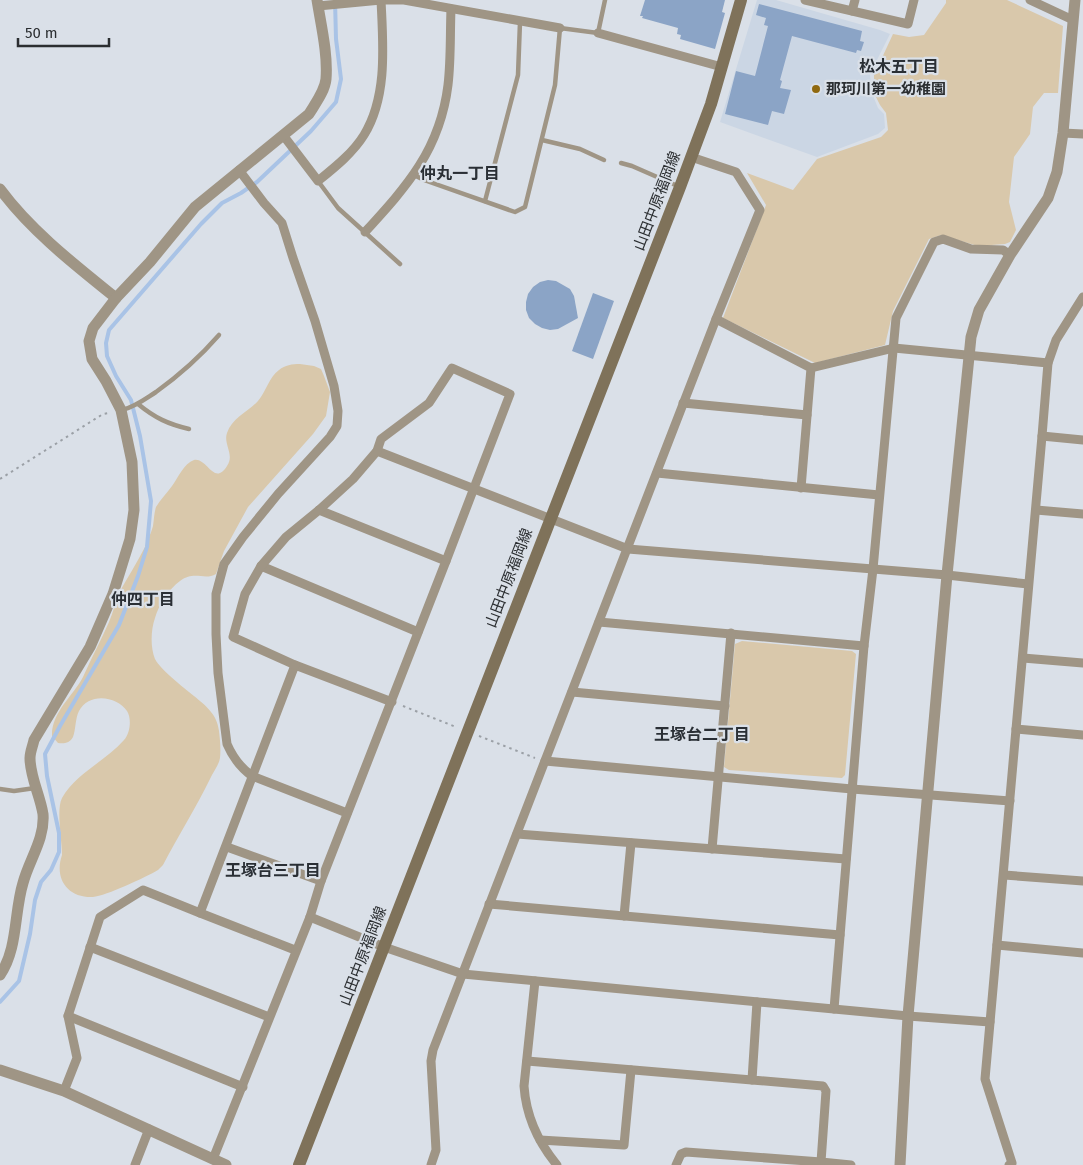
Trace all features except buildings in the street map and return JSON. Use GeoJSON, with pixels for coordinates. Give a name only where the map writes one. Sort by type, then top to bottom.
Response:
{"type":"FeatureCollection","features":[{"type":"Feature","properties":{"kind":"main road","name":"山田中原福岡線"},"geometry":{"type":"LineString","coordinates":[[299,1165],[680,187],[711,104],[741,0]]}},
{"type":"Feature","properties":{"kind":"street"},"geometry":{"type":"LineString","coordinates":[[283,135],[318,181],[343,160],[363,137],[374,116],[379,91],[382,67],[381,0]]}},
{"type":"Feature","properties":{"kind":"street"},"geometry":{"type":"LineString","coordinates":[[0,975],[4,969],[17,926],[22,884],[41,837],[43,814],[35,788],[30,757],[34,740],[90,647],[113,594],[130,539],[134,510],[132,462],[121,410],[92,359],[89,341],[92,328],[195,207],[309,114],[319,98],[326,80],[318,3],[404,0],[560,28]]}},
{"type":"Feature","properties":{"kind":"street"},"geometry":{"type":"LineString","coordinates":[[806,0],[908,24],[914,0]]}},
{"type":"Feature","properties":{"kind":"street"},"geometry":{"type":"LineString","coordinates":[[852,11],[854,0]]}},
{"type":"Feature","properties":{"kind":"street"},"geometry":{"type":"LineString","coordinates":[[1030,0],[1073,20]]}},
{"type":"Feature","properties":{"kind":"street"},"geometry":{"type":"LineString","coordinates":[[900,1165],[908,1016],[947,575],[971,336],[979,310],[1010,255],[1048,198],[1057,172],[1063,133],[1075,0]]}},
{"type":"Feature","properties":{"kind":"street"},"geometry":{"type":"LineString","coordinates":[[365,232],[414,175],[437,134],[448,85],[451,9]]}},
{"type":"Feature","properties":{"kind":"street"},"geometry":{"type":"LineString","coordinates":[[598,33],[722,67]]}},
{"type":"Feature","properties":{"kind":"street"},"geometry":{"type":"LineString","coordinates":[[1063,133],[1083,134]]}},
{"type":"Feature","properties":{"kind":"street"},"geometry":{"type":"LineString","coordinates":[[431,1165],[436,1150],[430,1061],[438,1037],[683,403],[760,210],[736,172],[691,157]]}},
{"type":"Feature","properties":{"kind":"street"},"geometry":{"type":"LineString","coordinates":[[238,170],[264,204],[282,223],[316,321],[334,386],[338,411],[337,426],[330,437],[278,494],[224,564],[216,594],[218,673],[227,744],[242,768],[252,776],[348,813]]}},
{"type":"Feature","properties":{"kind":"street"},"geometry":{"type":"LineString","coordinates":[[0,189],[12,205],[66,257],[116,298]]}},
{"type":"Feature","properties":{"kind":"street"},"geometry":{"type":"LineString","coordinates":[[834,1009],[864,646],[896,318],[934,242],[943,239],[971,249],[1003,250],[1010,255]]}},
{"type":"Feature","properties":{"kind":"street"},"geometry":{"type":"LineString","coordinates":[[1009,1165],[1012,1163],[985,1079],[1048,363],[1056,340],[1083,297]]}},
{"type":"Feature","properties":{"kind":"street"},"geometry":{"type":"LineString","coordinates":[[716,319],[811,368],[894,348],[1048,363]]}},
{"type":"Feature","properties":{"kind":"street"},"geometry":{"type":"LineString","coordinates":[[214,1159],[310,916],[321,881],[392,702],[510,394],[452,368],[429,403],[381,439],[377,451],[353,479],[286,537],[260,566],[246,594],[233,637],[295,665],[392,702]]}},
{"type":"Feature","properties":{"kind":"street"},"geometry":{"type":"LineString","coordinates":[[801,488],[811,368]]}},
{"type":"Feature","properties":{"kind":"street"},"geometry":{"type":"LineString","coordinates":[[683,403],[807,415]]}},
{"type":"Feature","properties":{"kind":"street"},"geometry":{"type":"LineString","coordinates":[[1042,436],[1083,440]]}},
{"type":"Feature","properties":{"kind":"street"},"geometry":{"type":"LineString","coordinates":[[377,451],[628,549],[947,575],[1028,584]]}},
{"type":"Feature","properties":{"kind":"street"},"geometry":{"type":"LineString","coordinates":[[657,473],[879,495]]}},
{"type":"Feature","properties":{"kind":"street"},"geometry":{"type":"LineString","coordinates":[[319,510],[446,561]]}},
{"type":"Feature","properties":{"kind":"street"},"geometry":{"type":"LineString","coordinates":[[1036,510],[1083,514]]}},
{"type":"Feature","properties":{"kind":"street"},"geometry":{"type":"LineString","coordinates":[[260,566],[418,632]]}},
{"type":"Feature","properties":{"kind":"street"},"geometry":{"type":"LineString","coordinates":[[599,622],[864,646]]}},
{"type":"Feature","properties":{"kind":"street"},"geometry":{"type":"LineString","coordinates":[[712,849],[731,634]]}},
{"type":"Feature","properties":{"kind":"street"},"geometry":{"type":"LineString","coordinates":[[1023,658],[1083,663]]}},
{"type":"Feature","properties":{"kind":"street"},"geometry":{"type":"LineString","coordinates":[[200,913],[295,665]]}},
{"type":"Feature","properties":{"kind":"street"},"geometry":{"type":"LineString","coordinates":[[572,692],[725,706]]}},
{"type":"Feature","properties":{"kind":"street"},"geometry":{"type":"LineString","coordinates":[[1016,729],[1083,735]]}},
{"type":"Feature","properties":{"kind":"street"},"geometry":{"type":"LineString","coordinates":[[545,762],[1010,801]]}},
{"type":"Feature","properties":{"kind":"street"},"geometry":{"type":"LineString","coordinates":[[517,834],[846,859]]}},
{"type":"Feature","properties":{"kind":"street"},"geometry":{"type":"LineString","coordinates":[[624,916],[631,843]]}},
{"type":"Feature","properties":{"kind":"street"},"geometry":{"type":"LineString","coordinates":[[226,847],[321,881]]}},
{"type":"Feature","properties":{"kind":"street"},"geometry":{"type":"LineString","coordinates":[[1004,875],[1083,881]]}},
{"type":"Feature","properties":{"kind":"street"},"geometry":{"type":"LineString","coordinates":[[64,1091],[77,1058],[68,1016],[100,917],[143,890],[295,950]]}},
{"type":"Feature","properties":{"kind":"street"},"geometry":{"type":"LineString","coordinates":[[489,904],[840,934]]}},
{"type":"Feature","properties":{"kind":"street"},"geometry":{"type":"LineString","coordinates":[[310,916],[384,947],[463,974],[990,1022]]}},
{"type":"Feature","properties":{"kind":"street"},"geometry":{"type":"LineString","coordinates":[[997,945],[1083,953]]}},
{"type":"Feature","properties":{"kind":"street"},"geometry":{"type":"LineString","coordinates":[[90,947],[269,1017]]}},
{"type":"Feature","properties":{"kind":"street"},"geometry":{"type":"LineString","coordinates":[[535,981],[525,1095],[534,1131],[557,1165]]}},
{"type":"Feature","properties":{"kind":"street"},"geometry":{"type":"LineString","coordinates":[[752,1080],[757,1002]]}},
{"type":"Feature","properties":{"kind":"street"},"geometry":{"type":"LineString","coordinates":[[68,1016],[243,1086]]}},
{"type":"Feature","properties":{"kind":"street"},"geometry":{"type":"LineString","coordinates":[[527,1061],[823,1086],[826,1091],[821,1162]]}},
{"type":"Feature","properties":{"kind":"street"},"geometry":{"type":"LineString","coordinates":[[0,1070],[64,1091],[226,1165]]}},
{"type":"Feature","properties":{"kind":"street"},"geometry":{"type":"LineString","coordinates":[[540,1140],[624,1145],[631,1070]]}},
{"type":"Feature","properties":{"kind":"street"},"geometry":{"type":"LineString","coordinates":[[135,1165],[149,1129]]}},
{"type":"Feature","properties":{"kind":"street"},"geometry":{"type":"LineString","coordinates":[[676,1165],[681,1154],[686,1152],[742,1161],[821,1162],[851,1165]]}},
{"type":"Feature","properties":{"kind":"lane"},"geometry":{"type":"LineString","coordinates":[[414,175],[433,184],[515,212],[525,207],[556,85],[560,28],[598,33],[605,0]]}},
{"type":"Feature","properties":{"kind":"lane"},"geometry":{"type":"LineString","coordinates":[[485,201],[518,75],[520,21]]}},
{"type":"Feature","properties":{"kind":"lane"},"geometry":{"type":"LineString","coordinates":[[542,140],[580,149],[604,160]]}},
{"type":"Feature","properties":{"kind":"lane"},"geometry":{"type":"LineString","coordinates":[[621,164],[632,166],[680,187]]}},
{"type":"Feature","properties":{"kind":"lane"},"geometry":{"type":"LineString","coordinates":[[318,181],[338,208],[400,264]]}},
{"type":"Feature","properties":{"kind":"lane"},"geometry":{"type":"LineString","coordinates":[[121,410],[138,404],[194,363],[219,335]]}},
{"type":"Feature","properties":{"kind":"lane"},"geometry":{"type":"LineString","coordinates":[[138,404],[152,416],[170,424],[189,429]]}},
{"type":"Feature","properties":{"kind":"lane"},"geometry":{"type":"LineString","coordinates":[[0,788],[14,791],[35,788]]}},
{"type":"Feature","properties":{"kind":"path"},"geometry":{"type":"LineString","coordinates":[[0,479],[103,414],[121,410]]}},
{"type":"Feature","properties":{"kind":"shaded area"},"geometry":{"type":"Polygon","coordinates":[[[757,0],[776,0],[890,34],[870,74],[871,91],[878,108],[884,114],[885,128],[878,134],[817,157],[720,122],[757,0]]]}},
{"type":"Feature","properties":{"kind":"shaded area"},"geometry":{"type":"Polygon","coordinates":[[[946,0],[1007,0],[1063,26],[1058,93],[1044,93],[1033,107],[1030,134],[1014,157],[1009,202],[1016,230],[1010,242],[978,246],[941,235],[929,239],[893,311],[885,345],[815,363],[723,318],[766,205],[747,173],[793,190],[817,159],[881,137],[888,130],[886,113],[874,93],[874,75],[893,34],[909,37],[924,35],[946,3],[946,0]]]}},
{"type":"Feature","properties":{"kind":"shaded area"},"geometry":{"type":"Polygon","coordinates":[[[300,364],[321,369],[330,392],[326,416],[313,434],[248,507],[224,551],[216,574],[212,576],[190,576],[176,584],[162,602],[153,627],[152,649],[155,659],[162,668],[207,707],[216,720],[220,744],[218,763],[199,801],[163,865],[158,870],[126,886],[99,896],[93,897],[76,894],[61,879],[60,803],[75,781],[124,740],[129,730],[130,722],[127,711],[122,706],[110,699],[103,698],[89,701],[79,711],[74,734],[69,742],[58,743],[52,736],[55,720],[83,677],[109,622],[119,593],[145,547],[153,526],[158,504],[184,467],[194,460],[199,460],[214,473],[222,472],[230,458],[226,441],[229,428],[236,419],[258,401],[270,381],[281,368],[300,364]]]}},
{"type":"Feature","properties":{"kind":"shaded area"},"geometry":{"type":"Polygon","coordinates":[[[742,641],[852,651],[856,654],[845,775],[842,778],[729,770],[724,767],[735,644],[742,641]]]}},
{"type":"Feature","properties":{"kind":"waterway"},"geometry":{"type":"LineString","coordinates":[[0,1002],[19,981],[30,934],[35,900],[41,882],[51,870],[59,852],[59,833],[47,776],[45,754],[119,625],[147,547],[151,501],[140,436],[131,400],[116,376],[107,356],[106,343],[109,330],[201,224],[222,203],[257,182],[311,131],[336,102],[341,79],[336,39],[335,0]]}},
{"type":"Feature","properties":{"kind":"place","name":"那珂川第一幼稚園"},"geometry":{"type":"Point","coordinates":[816,89]}},
{"type":"Feature","properties":{"kind":"district","name":"松木五丁目"},"geometry":{"type":"Point","coordinates":[899,66]}},
{"type":"Feature","properties":{"kind":"district","name":"仲丸一丁目"},"geometry":{"type":"Point","coordinates":[460,173]}},
{"type":"Feature","properties":{"kind":"district","name":"仲四丁目"},"geometry":{"type":"Point","coordinates":[143,599]}},
{"type":"Feature","properties":{"kind":"district","name":"王塚台二丁目"},"geometry":{"type":"Point","coordinates":[702,734]}},
{"type":"Feature","properties":{"kind":"district","name":"王塚台三丁目"},"geometry":{"type":"Point","coordinates":[273,870]}}]}
